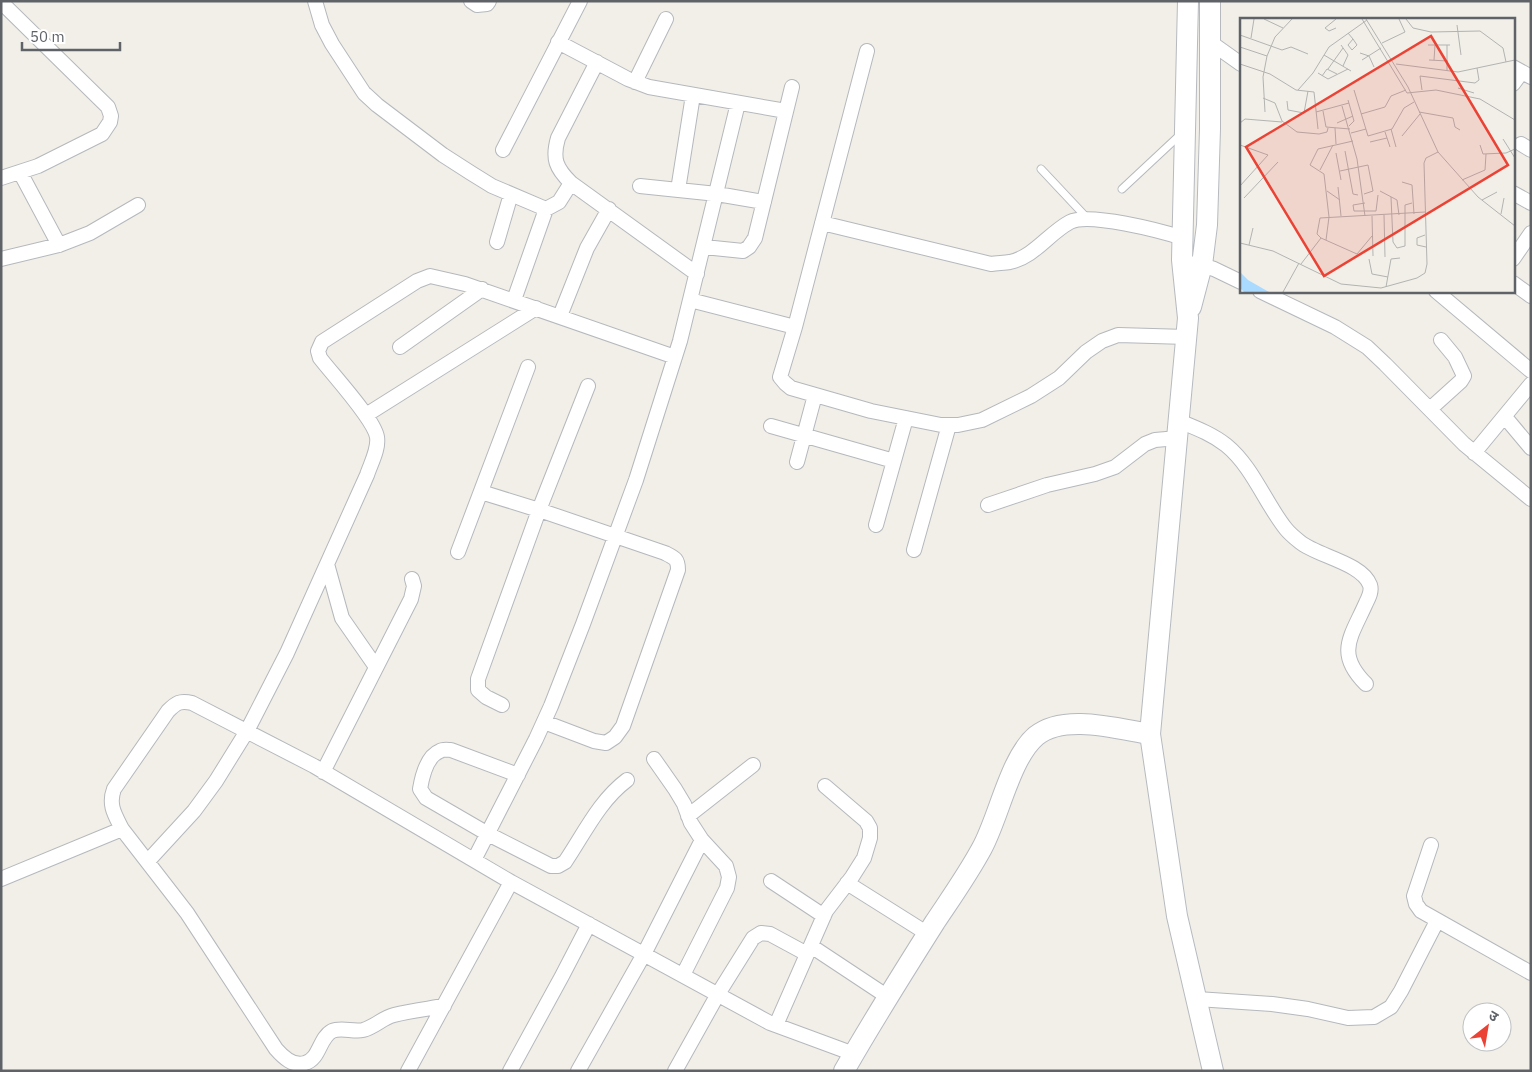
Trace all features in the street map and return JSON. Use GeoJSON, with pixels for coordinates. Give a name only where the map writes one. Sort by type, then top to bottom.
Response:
{"type":"FeatureCollection","features":[{"type":"Feature","properties":{"kind":"street"},"geometry":{"type":"LineString","coordinates":[[315,1],[322,25],[332,44],[364,93],[377,105],[443,155],[492,186],[546,209]]}},
{"type":"Feature","properties":{"kind":"street"},"geometry":{"type":"LineString","coordinates":[[471,1],[477,5],[487,4],[489,1]]}},
{"type":"Feature","properties":{"kind":"street"},"geometry":{"type":"LineString","coordinates":[[503,150],[580,1]]}},
{"type":"Feature","properties":{"kind":"street"},"geometry":{"type":"LineString","coordinates":[[1188,1],[1182,260],[1188,328]]}},
{"type":"Feature","properties":{"kind":"street"},"geometry":{"type":"LineString","coordinates":[[1210,1],[1208,225],[1202,265],[1188,328],[1150,734],[1178,916],[1213,1071]]}},
{"type":"Feature","properties":{"kind":"street"},"geometry":{"type":"LineString","coordinates":[[1,2],[108,107],[111,116],[110,122],[102,134],[38,166],[1,178]]}},
{"type":"Feature","properties":{"kind":"street"},"geometry":{"type":"LineString","coordinates":[[635,82],[666,19]]}},
{"type":"Feature","properties":{"kind":"street"},"geometry":{"type":"LineString","coordinates":[[558,42],[650,88],[786,111]]}},
{"type":"Feature","properties":{"kind":"street"},"geometry":{"type":"LineString","coordinates":[[1210,42],[1240,63]]}},
{"type":"Feature","properties":{"kind":"street"},"geometry":{"type":"LineString","coordinates":[[867,51],[795,327],[780,377],[785,383],[791,388],[871,411],[941,425],[958,425],[982,420],[1031,396],[1059,378],[1086,352],[1102,341],[1118,335],[1188,328]]}},
{"type":"Feature","properties":{"kind":"street"},"geometry":{"type":"LineString","coordinates":[[596,62],[558,138],[555,149],[556,161],[560,172],[571,183],[697,274]]}},
{"type":"Feature","properties":{"kind":"street"},"geometry":{"type":"LineString","coordinates":[[1514,83],[1522,72]]}},
{"type":"Feature","properties":{"kind":"street"},"geometry":{"type":"LineString","coordinates":[[704,247],[743,251],[749,247],[755,238],[792,87]]}},
{"type":"Feature","properties":{"kind":"street"},"geometry":{"type":"LineString","coordinates":[[678,190],[693,95]]}},
{"type":"Feature","properties":{"kind":"street"},"geometry":{"type":"LineString","coordinates":[[474,860],[544,722],[583,624],[636,480],[675,357],[704,247],[738,103]]}},
{"type":"Feature","properties":{"kind":"street"},"geometry":{"type":"LineString","coordinates":[[20,172],[59,245]]}},
{"type":"Feature","properties":{"kind":"street"},"geometry":{"type":"LineString","coordinates":[[514,300],[546,209],[559,202],[571,183]]}},
{"type":"Feature","properties":{"kind":"street"},"geometry":{"type":"LineString","coordinates":[[640,186],[717,194],[764,202]]}},
{"type":"Feature","properties":{"kind":"street"},"geometry":{"type":"LineString","coordinates":[[1514,193],[1531,203]]}},
{"type":"Feature","properties":{"kind":"street"},"geometry":{"type":"LineString","coordinates":[[497,242],[511,194]]}},
{"type":"Feature","properties":{"kind":"street"},"geometry":{"type":"LineString","coordinates":[[1,259],[59,245],[90,233],[138,205]]}},
{"type":"Feature","properties":{"kind":"street"},"geometry":{"type":"LineString","coordinates":[[560,316],[587,248],[609,209]]}},
{"type":"Feature","properties":{"kind":"street"},"geometry":{"type":"LineString","coordinates":[[822,223],[991,264],[1012,262],[1032,252],[1057,230],[1072,221],[1088,219],[1141,226],[1183,238]]}},
{"type":"Feature","properties":{"kind":"street"},"geometry":{"type":"LineString","coordinates":[[1514,258],[1531,233]]}},
{"type":"Feature","properties":{"kind":"street"},"geometry":{"type":"LineString","coordinates":[[1182,260],[1202,265],[1240,282]]}},
{"type":"Feature","properties":{"kind":"street"},"geometry":{"type":"LineString","coordinates":[[148,861],[194,812],[247,732],[287,653],[367,475],[376,450],[377,439],[375,431],[366,416],[320,358],[318,352],[322,342],[417,281],[430,276],[441,277],[482,289],[675,357]]}},
{"type":"Feature","properties":{"kind":"street"},"geometry":{"type":"LineString","coordinates":[[1514,284],[1531,296]]}},
{"type":"Feature","properties":{"kind":"street"},"geometry":{"type":"LineString","coordinates":[[400,347],[482,289]]}},
{"type":"Feature","properties":{"kind":"street"},"geometry":{"type":"LineString","coordinates":[[1264,292],[1281,296],[1367,347],[1474,453],[1531,499]]}},
{"type":"Feature","properties":{"kind":"street"},"geometry":{"type":"LineString","coordinates":[[1437,292],[1529,364]]}},
{"type":"Feature","properties":{"kind":"street"},"geometry":{"type":"LineString","coordinates":[[690,300],[795,327]]}},
{"type":"Feature","properties":{"kind":"street"},"geometry":{"type":"LineString","coordinates":[[366,416],[536,308]]}},
{"type":"Feature","properties":{"kind":"street"},"geometry":{"type":"LineString","coordinates":[[1430,409],[1464,376],[1455,357],[1440,340]]}},
{"type":"Feature","properties":{"kind":"street"},"geometry":{"type":"LineString","coordinates":[[458,552],[528,367]]}},
{"type":"Feature","properties":{"kind":"street"},"geometry":{"type":"LineString","coordinates":[[1474,453],[1505,418],[1531,384]]}},
{"type":"Feature","properties":{"kind":"street"},"geometry":{"type":"LineString","coordinates":[[502,705],[478,690],[478,679],[588,386]]}},
{"type":"Feature","properties":{"kind":"street"},"geometry":{"type":"LineString","coordinates":[[797,462],[815,395]]}},
{"type":"Feature","properties":{"kind":"street"},"geometry":{"type":"LineString","coordinates":[[876,525],[906,418]]}},
{"type":"Feature","properties":{"kind":"street"},"geometry":{"type":"LineString","coordinates":[[1505,418],[1531,448]]}},
{"type":"Feature","properties":{"kind":"street"},"geometry":{"type":"LineString","coordinates":[[914,550],[949,425]]}},
{"type":"Feature","properties":{"kind":"street"},"geometry":{"type":"LineString","coordinates":[[771,426],[894,461]]}},
{"type":"Feature","properties":{"kind":"street"},"geometry":{"type":"LineString","coordinates":[[988,505],[1047,485],[1095,474],[1115,467],[1145,444],[1178,429],[1210,434],[1228,446],[1244,466],[1286,530],[1305,546],[1352,568],[1363,575],[1369,582],[1371,590],[1351,636],[1348,648],[1348,660],[1357,675],[1366,684]]}},
{"type":"Feature","properties":{"kind":"street"},"geometry":{"type":"LineString","coordinates":[[481,492],[665,553],[676,558],[678,562],[678,570],[623,726],[614,737],[606,743],[594,741],[544,722]]}},
{"type":"Feature","properties":{"kind":"street"},"geometry":{"type":"LineString","coordinates":[[327,564],[342,618],[376,667]]}},
{"type":"Feature","properties":{"kind":"street"},"geometry":{"type":"LineString","coordinates":[[323,772],[411,599],[414,586],[412,578]]}},
{"type":"Feature","properties":{"kind":"street"},"geometry":{"type":"LineString","coordinates":[[444,1006],[393,1015],[373,1027],[360,1030],[338,1030],[331,1032],[312,1060],[305,1064],[296,1064],[290,1061],[276,1049],[186,913],[122,829],[111,808],[111,798],[114,789],[168,711],[177,702],[192,703],[323,772],[511,882],[776,1025],[849,1062],[982,848],[1014,771],[1025,749],[1036,736],[1056,726],[1086,724],[1150,734]]}},
{"type":"Feature","properties":{"kind":"street"},"geometry":{"type":"LineString","coordinates":[[518,774],[451,750],[441,750],[432,755],[421,778],[420,789],[426,798],[488,834],[551,866],[558,866],[564,862],[604,802],[627,780]]}},
{"type":"Feature","properties":{"kind":"street"},"geometry":{"type":"LineString","coordinates":[[654,759],[675,788],[702,840],[726,866],[729,877],[727,888],[683,975]]}},
{"type":"Feature","properties":{"kind":"street"},"geometry":{"type":"LineString","coordinates":[[688,816],[753,765]]}},
{"type":"Feature","properties":{"kind":"street"},"geometry":{"type":"LineString","coordinates":[[776,1025],[824,916],[864,858],[870,838],[870,828],[866,820],[825,786]]}},
{"type":"Feature","properties":{"kind":"street"},"geometry":{"type":"LineString","coordinates":[[1,879],[122,829]]}},
{"type":"Feature","properties":{"kind":"street"},"geometry":{"type":"LineString","coordinates":[[578,1071],[644,954],[702,840]]}},
{"type":"Feature","properties":{"kind":"street"},"geometry":{"type":"LineString","coordinates":[[1431,844],[1414,896],[1416,904],[1421,911],[1531,973]]}},
{"type":"Feature","properties":{"kind":"street"},"geometry":{"type":"LineString","coordinates":[[771,881],[824,916]]}},
{"type":"Feature","properties":{"kind":"street"},"geometry":{"type":"LineString","coordinates":[[408,1071],[511,882]]}},
{"type":"Feature","properties":{"kind":"street"},"geometry":{"type":"LineString","coordinates":[[848,883],[928,934]]}},
{"type":"Feature","properties":{"kind":"street"},"geometry":{"type":"LineString","coordinates":[[1197,998],[1272,1004],[1308,1009],[1348,1018],[1374,1018],[1391,1007],[1401,992],[1437,921]]}},
{"type":"Feature","properties":{"kind":"street"},"geometry":{"type":"LineString","coordinates":[[510,1071],[589,924]]}},
{"type":"Feature","properties":{"kind":"street"},"geometry":{"type":"LineString","coordinates":[[675,1071],[718,994],[753,938],[761,933],[770,934],[809,950],[888,997]]}},
{"type":"Feature","properties":{"kind":"lane"},"geometry":{"type":"LineString","coordinates":[[1122,189],[1186,130]]}},
{"type":"Feature","properties":{"kind":"lane"},"geometry":{"type":"LineString","coordinates":[[1041,169],[1088,219]]}}]}
